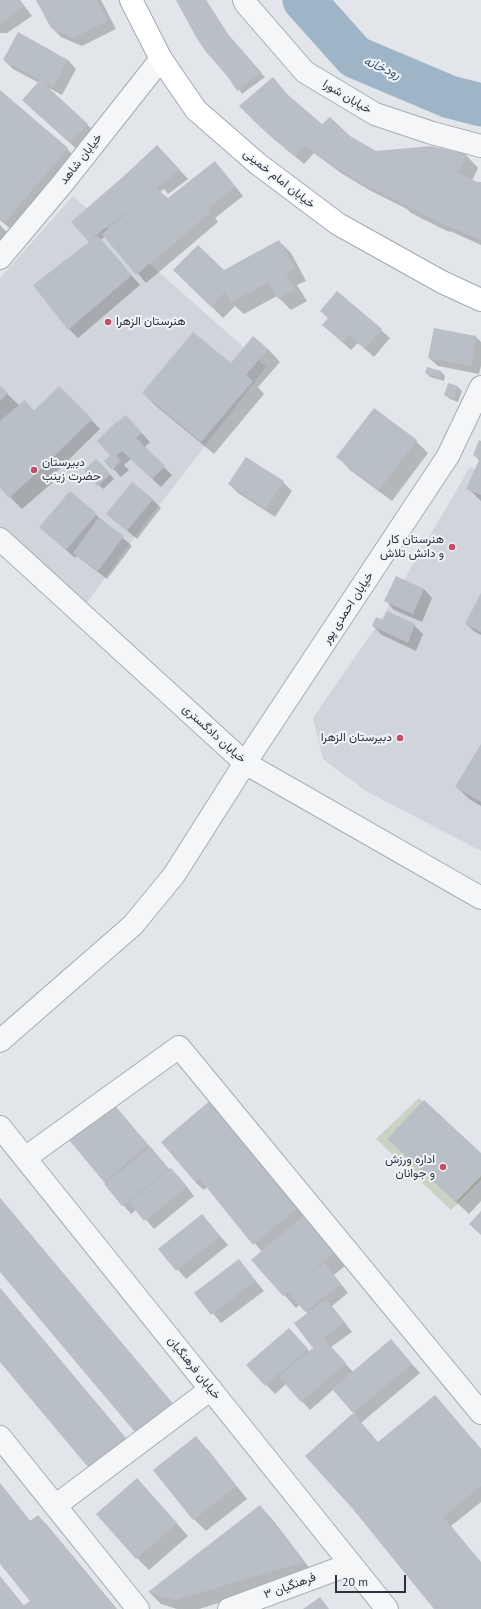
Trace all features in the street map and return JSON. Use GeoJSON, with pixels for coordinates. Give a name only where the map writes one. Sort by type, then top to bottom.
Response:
{"type":"FeatureCollection","features":[{"type":"Feature","properties":{"kind":"main road","name":"خیابان امام خمینی"},"geometry":{"type":"LineString","coordinates":[[131,0],[161,60],[196,110],[264,169],[338,224],[442,282],[481,300]]}},
{"type":"Feature","properties":{"kind":"street","name":"خیابان شورا"},"geometry":{"type":"LineString","coordinates":[[244,0],[305,72],[375,114],[432,133],[481,146]]}},
{"type":"Feature","properties":{"kind":"street","name":"خیابان شاهد"},"geometry":{"type":"LineString","coordinates":[[0,258],[161,60]]}},
{"type":"Feature","properties":{"kind":"street","name":"خیابان احمدی پور"},"geometry":{"type":"LineString","coordinates":[[0,1041],[133,925],[174,875],[245,763],[448,456],[481,387]]}},
{"type":"Feature","properties":{"kind":"street","name":"خیابان دادگستری"},"geometry":{"type":"LineString","coordinates":[[0,539],[245,763],[481,898]]}},
{"type":"Feature","properties":{"kind":"street"},"geometry":{"type":"LineString","coordinates":[[25,1158],[179,1047],[481,1413]]}},
{"type":"Feature","properties":{"kind":"street","name":"خیابان فرهنگیان"},"geometry":{"type":"LineString","coordinates":[[0,1127],[387,1609]]}},
{"type":"Feature","properties":{"kind":"street"},"geometry":{"type":"LineString","coordinates":[[55,1506],[210,1389]]}},
{"type":"Feature","properties":{"kind":"street"},"geometry":{"type":"LineString","coordinates":[[0,1437],[138,1609]]}},
{"type":"Feature","properties":{"kind":"street","name":"فرهنگیان ۳"},"geometry":{"type":"LineString","coordinates":[[229,1609],[351,1564]]}},
{"type":"Feature","properties":{"kind":"shaded area","name":"هنرستان الزهرا"},"geometry":{"type":"Polygon","coordinates":[[[73,196],[266,367],[137,534],[80,612],[0,532],[0,278],[73,196]]]}},
{"type":"Feature","properties":{"kind":"shaded area","name":"دبیرستان الزهرا"},"geometry":{"type":"Polygon","coordinates":[[[470,467],[481,472],[481,851],[366,791],[323,759],[313,718],[380,621],[470,467]]]}},
{"type":"Feature","properties":{"kind":"green space","name":"اداره ورزش و جوانان"},"geometry":{"type":"Polygon","coordinates":[[[419,1098],[481,1154],[481,1180],[451,1210],[376,1139],[419,1098]]]}},
{"type":"Feature","properties":{"kind":"building"},"geometry":{"type":"Polygon","coordinates":[[[0,0],[19,0],[24,7],[0,24],[0,0]]]}},
{"type":"Feature","properties":{"kind":"building"},"geometry":{"type":"Polygon","coordinates":[[[36,0],[97,0],[108,20],[73,38],[51,28],[36,0]]]}},
{"type":"Feature","properties":{"kind":"building"},"geometry":{"type":"Polygon","coordinates":[[[176,0],[206,0],[227,33],[261,72],[237,91],[228,77],[206,52],[176,0]]]}},
{"type":"Feature","properties":{"kind":"building"},"geometry":{"type":"Polygon","coordinates":[[[18,32],[68,60],[53,87],[3,60],[18,32]]]}},
{"type":"Feature","properties":{"kind":"building"},"geometry":{"type":"Polygon","coordinates":[[[273,77],[287,94],[322,124],[330,117],[350,136],[376,151],[431,146],[467,154],[458,173],[477,182],[481,182],[481,240],[437,221],[358,181],[305,145],[294,156],[258,125],[239,106],[273,77]]]}},
{"type":"Feature","properties":{"kind":"building"},"geometry":{"type":"Polygon","coordinates":[[[40,80],[88,124],[70,143],[22,100],[40,80]]]}},
{"type":"Feature","properties":{"kind":"building"},"geometry":{"type":"Polygon","coordinates":[[[0,90],[68,148],[4,223],[0,219],[0,90]]]}},
{"type":"Feature","properties":{"kind":"building"},"geometry":{"type":"Polygon","coordinates":[[[157,145],[180,170],[156,188],[168,198],[215,161],[235,187],[207,209],[210,213],[136,275],[102,234],[151,193],[92,239],[98,236],[132,275],[68,330],[33,285],[89,242],[71,222],[157,145]]]}},
{"type":"Feature","properties":{"kind":"building"},"geometry":{"type":"Polygon","coordinates":[[[279,240],[295,268],[286,273],[295,289],[278,299],[268,282],[231,303],[225,292],[211,307],[173,270],[198,245],[224,270],[279,240]]]}},
{"type":"Feature","properties":{"kind":"building"},"geometry":{"type":"Polygon","coordinates":[[[337,291],[382,329],[365,349],[349,335],[342,342],[322,325],[328,318],[320,311],[337,291]]]}},
{"type":"Feature","properties":{"kind":"building"},"geometry":{"type":"Polygon","coordinates":[[[434,328],[476,336],[471,366],[428,358],[434,328]]]}},
{"type":"Feature","properties":{"kind":"building"},"geometry":{"type":"Polygon","coordinates":[[[193,332],[231,363],[253,336],[268,349],[246,375],[253,381],[201,442],[142,393],[193,332]]]}},
{"type":"Feature","properties":{"kind":"building"},"geometry":{"type":"Polygon","coordinates":[[[427,367],[441,371],[439,378],[425,373],[427,367]]]}},
{"type":"Feature","properties":{"kind":"building"},"geometry":{"type":"Polygon","coordinates":[[[448,383],[458,386],[454,399],[444,395],[448,383]]]}},
{"type":"Feature","properties":{"kind":"building"},"geometry":{"type":"Polygon","coordinates":[[[0,385],[8,393],[0,401],[0,385]]]}},
{"type":"Feature","properties":{"kind":"building"},"geometry":{"type":"Polygon","coordinates":[[[59,386],[92,419],[9,498],[0,488],[0,421],[25,400],[34,411],[59,386]]]}},
{"type":"Feature","properties":{"kind":"building"},"geometry":{"type":"Polygon","coordinates":[[[374,408],[417,440],[379,490],[336,457],[374,408]]]}},
{"type":"Feature","properties":{"kind":"building"},"geometry":{"type":"Polygon","coordinates":[[[126,415],[142,433],[136,438],[165,466],[152,479],[122,451],[116,456],[121,461],[112,470],[104,461],[110,455],[97,441],[117,421],[118,422],[126,415]]]}},
{"type":"Feature","properties":{"kind":"building"},"geometry":{"type":"Polygon","coordinates":[[[479,440],[481,441],[481,495],[466,489],[480,458],[473,455],[479,440]]]}},
{"type":"Feature","properties":{"kind":"building"},"geometry":{"type":"Polygon","coordinates":[[[246,457],[284,481],[266,509],[228,484],[246,457]]]}},
{"type":"Feature","properties":{"kind":"building"},"geometry":{"type":"Polygon","coordinates":[[[96,459],[110,474],[98,486],[84,470],[96,459]]]}},
{"type":"Feature","properties":{"kind":"building"},"geometry":{"type":"Polygon","coordinates":[[[132,482],[153,499],[127,531],[106,514],[132,482]]]}},
{"type":"Feature","properties":{"kind":"building"},"geometry":{"type":"Polygon","coordinates":[[[70,491],[97,514],[66,550],[39,527],[70,491]]]}},
{"type":"Feature","properties":{"kind":"building"},"geometry":{"type":"Polygon","coordinates":[[[98,518],[124,536],[98,571],[73,553],[98,518]]]}},
{"type":"Feature","properties":{"kind":"building"},"geometry":{"type":"Polygon","coordinates":[[[396,576],[424,589],[413,614],[384,601],[396,576]]]}},
{"type":"Feature","properties":{"kind":"building"},"geometry":{"type":"Polygon","coordinates":[[[481,593],[481,632],[465,624],[481,593]]]}},
{"type":"Feature","properties":{"kind":"building"},"geometry":{"type":"Polygon","coordinates":[[[387,611],[415,624],[408,643],[372,626],[376,617],[383,620],[387,611]]]}},
{"type":"Feature","properties":{"kind":"building"},"geometry":{"type":"Polygon","coordinates":[[[481,744],[481,802],[455,787],[481,744]]]}},
{"type":"Feature","properties":{"kind":"building"},"geometry":{"type":"Polygon","coordinates":[[[212,1099],[300,1206],[253,1245],[199,1178],[195,1182],[161,1142],[212,1099]]]}},
{"type":"Feature","properties":{"kind":"building","name":"اداره ورزش و جوانان"},"geometry":{"type":"Polygon","coordinates":[[[424,1100],[481,1153],[481,1176],[456,1202],[387,1139],[424,1100]]]}},
{"type":"Feature","properties":{"kind":"building"},"geometry":{"type":"Polygon","coordinates":[[[113,1103],[148,1145],[104,1182],[69,1140],[113,1103]]]}},
{"type":"Feature","properties":{"kind":"building"},"geometry":{"type":"Polygon","coordinates":[[[151,1147],[168,1169],[122,1206],[104,1184],[151,1147]]]}},
{"type":"Feature","properties":{"kind":"building"},"geometry":{"type":"Polygon","coordinates":[[[171,1168],[187,1187],[144,1221],[129,1202],[171,1168]]]}},
{"type":"Feature","properties":{"kind":"building"},"geometry":{"type":"Polygon","coordinates":[[[0,1198],[175,1406],[139,1437],[0,1272],[0,1198]]]}},
{"type":"Feature","properties":{"kind":"building"},"geometry":{"type":"Polygon","coordinates":[[[481,1211],[481,1235],[469,1224],[481,1211]]]}},
{"type":"Feature","properties":{"kind":"building"},"geometry":{"type":"Polygon","coordinates":[[[202,1214],[220,1236],[176,1271],[158,1249],[202,1214]]]}},
{"type":"Feature","properties":{"kind":"building"},"geometry":{"type":"Polygon","coordinates":[[[304,1215],[336,1251],[295,1286],[324,1263],[340,1284],[305,1312],[288,1292],[283,1296],[251,1260],[304,1215]]]}},
{"type":"Feature","properties":{"kind":"building"},"geometry":{"type":"Polygon","coordinates":[[[239,1259],[256,1281],[211,1315],[194,1293],[239,1259]]]}},
{"type":"Feature","properties":{"kind":"building"},"geometry":{"type":"Polygon","coordinates":[[[0,1288],[128,1441],[92,1472],[0,1362],[0,1288]]]}},
{"type":"Feature","properties":{"kind":"building"},"geometry":{"type":"Polygon","coordinates":[[[326,1299],[344,1323],[323,1338],[346,1363],[301,1402],[279,1377],[322,1340],[312,1347],[294,1323],[326,1299]]]}},
{"type":"Feature","properties":{"kind":"building"},"geometry":{"type":"Polygon","coordinates":[[[289,1328],[308,1349],[265,1386],[246,1365],[289,1328]]]}},
{"type":"Feature","properties":{"kind":"building"},"geometry":{"type":"Polygon","coordinates":[[[391,1339],[412,1364],[353,1413],[332,1389],[391,1339]]]}},
{"type":"Feature","properties":{"kind":"building"},"geometry":{"type":"Polygon","coordinates":[[[435,1395],[481,1449],[481,1486],[443,1517],[481,1562],[481,1609],[434,1609],[352,1508],[305,1456],[353,1413],[378,1442],[435,1395]]]}},
{"type":"Feature","properties":{"kind":"building"},"geometry":{"type":"Polygon","coordinates":[[[196,1436],[236,1486],[193,1520],[153,1470],[196,1436]]]}},
{"type":"Feature","properties":{"kind":"building"},"geometry":{"type":"Polygon","coordinates":[[[137,1478],[177,1523],[136,1559],[96,1514],[137,1478]]]}},
{"type":"Feature","properties":{"kind":"building"},"geometry":{"type":"Polygon","coordinates":[[[0,1484],[30,1521],[38,1515],[116,1609],[0,1609],[0,1577],[23,1606],[30,1601],[0,1564],[0,1484]]]}},
{"type":"Feature","properties":{"kind":"building"},"geometry":{"type":"Polygon","coordinates":[[[260,1505],[303,1562],[175,1600],[148,1592],[260,1505]]]}},
{"type":"Feature","properties":{"kind":"building"},"geometry":{"type":"Polygon","coordinates":[[[320,1597],[329,1609],[303,1609],[320,1597]]]}},
{"type":"Feature","properties":{"kind":"waterway","name":"رودخانه"},"geometry":{"type":"LineString","coordinates":[[304,0],[355,57],[450,97],[481,105]]}},
{"type":"Feature","properties":{"kind":"place","name":"هنرستان الزهرا"},"geometry":{"type":"Point","coordinates":[108,322]}},
{"type":"Feature","properties":{"kind":"place","name":"دبیرستان حضرت زینب"},"geometry":{"type":"Point","coordinates":[34,470]}},
{"type":"Feature","properties":{"kind":"place","name":"هنرستان کار و دانش تلاش"},"geometry":{"type":"Point","coordinates":[452,547]}},
{"type":"Feature","properties":{"kind":"place","name":"دبیرستان الزهرا"},"geometry":{"type":"Point","coordinates":[400,738]}},
{"type":"Feature","properties":{"kind":"place","name":"اداره ورزش و جوانان"},"geometry":{"type":"Point","coordinates":[443,1167]}}]}
